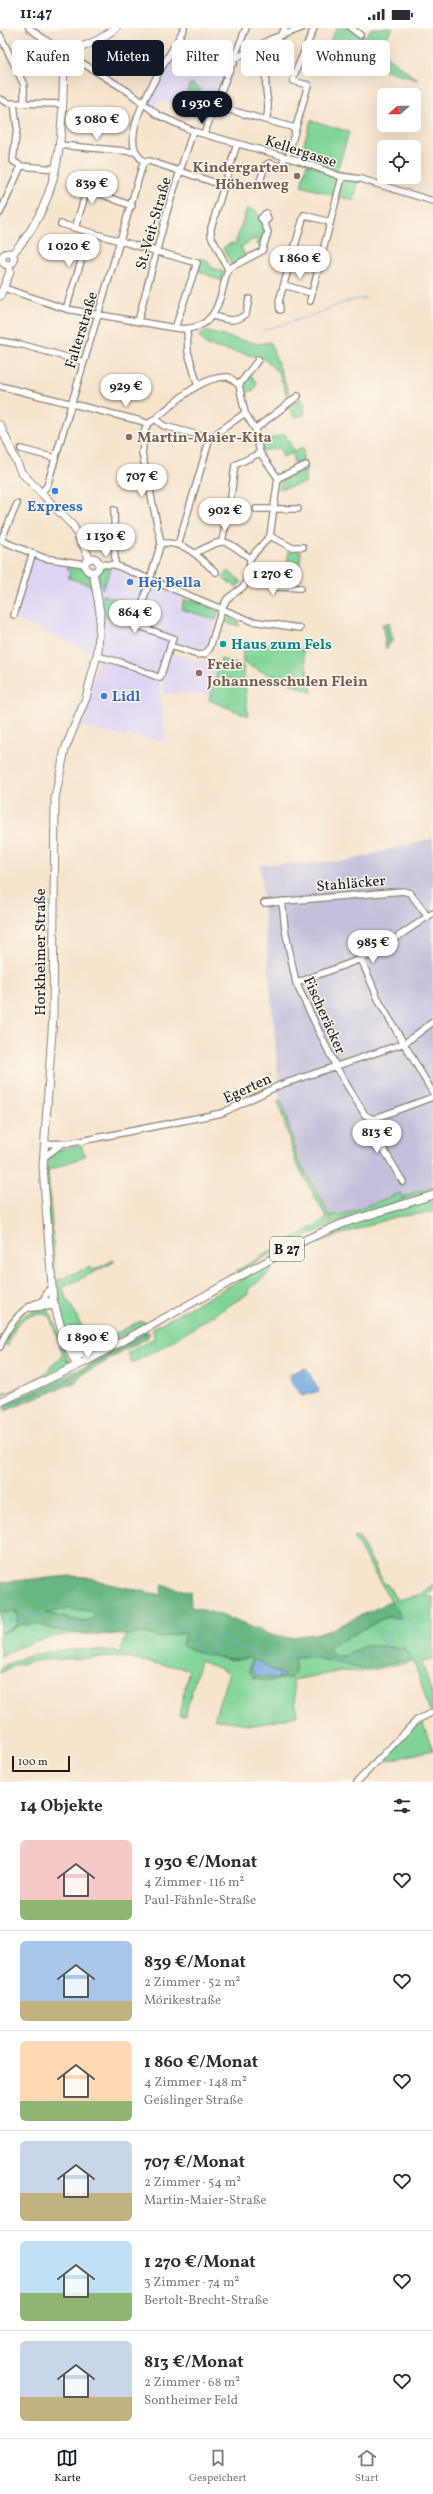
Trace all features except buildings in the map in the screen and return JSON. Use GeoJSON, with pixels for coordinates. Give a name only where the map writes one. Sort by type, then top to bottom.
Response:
{"type":"FeatureCollection","features":[{"type":"Feature","properties":{"kind":"main road"},"geometry":{"type":"LineString","coordinates":[[84,47],[116,28]]}},
{"type":"Feature","properties":{"kind":"main road"},"geometry":{"type":"LineString","coordinates":[[12,254],[26,240],[49,194],[56,169],[59,146],[63,104],[64,76]]}},
{"type":"Feature","properties":{"kind":"main road"},"geometry":{"type":"LineString","coordinates":[[9,265],[4,263],[1,258],[6,253],[12,254]]}},
{"type":"Feature","properties":{"kind":"main road"},"geometry":{"type":"LineString","coordinates":[[9,265],[15,260],[12,254]]}},
{"type":"Feature","properties":{"kind":"main road"},"geometry":{"type":"LineString","coordinates":[[0,296],[10,272],[9,265]]}},
{"type":"Feature","properties":{"kind":"main road"},"geometry":{"type":"LineString","coordinates":[[0,425],[18,467],[73,526],[88,562],[87,570],[93,572],[97,570],[98,564],[94,559],[88,562]]}},
{"type":"Feature","properties":{"kind":"main road","name":"Horkheimer Straße"},"geometry":{"type":"LineString","coordinates":[[77,1366],[65,1337],[55,1306],[52,1286],[43,1158],[52,1044],[55,798],[65,749],[86,698],[97,656],[100,612],[93,572]]}},
{"type":"Feature","properties":{"kind":"main road","name":"B 27"},"geometry":{"type":"LineString","coordinates":[[3,1400],[101,1354],[307,1239],[344,1223],[433,1195]]}},
{"type":"Feature","properties":{"kind":"main road","name":"Horkheimer Straße"},"geometry":{"type":"LineString","coordinates":[[65,1337],[76,1352]]}},
{"type":"Feature","properties":{"kind":"main road"},"geometry":{"type":"LineString","coordinates":[[76,1352],[84,1355],[101,1354]]}},
{"type":"Feature","properties":{"kind":"main road"},"geometry":{"type":"LineString","coordinates":[[76,1352],[79,1360],[77,1366]]}},
{"type":"Feature","properties":{"kind":"street"},"geometry":{"type":"LineString","coordinates":[[29,28],[46,40]]}},
{"type":"Feature","properties":{"kind":"street"},"geometry":{"type":"LineString","coordinates":[[178,40],[184,28]]}},
{"type":"Feature","properties":{"kind":"street"},"geometry":{"type":"LineString","coordinates":[[204,134],[214,106],[235,61],[246,28]]}},
{"type":"Feature","properties":{"kind":"street"},"geometry":{"type":"LineString","coordinates":[[266,120],[269,105],[266,84],[267,64],[278,36],[285,28]]}},
{"type":"Feature","properties":{"kind":"street"},"geometry":{"type":"LineString","coordinates":[[235,61],[278,36],[302,28]]}},
{"type":"Feature","properties":{"kind":"street"},"geometry":{"type":"LineString","coordinates":[[289,152],[308,86],[294,81],[314,28]]}},
{"type":"Feature","properties":{"kind":"street"},"geometry":{"type":"LineString","coordinates":[[351,28],[360,34]]}},
{"type":"Feature","properties":{"kind":"street"},"geometry":{"type":"LineString","coordinates":[[0,35],[24,85],[24,103]]}},
{"type":"Feature","properties":{"kind":"street"},"geometry":{"type":"LineString","coordinates":[[172,52],[143,104],[134,138],[136,152],[144,162],[150,161],[225,186]]}},
{"type":"Feature","properties":{"kind":"street","name":"Kellergasse"},"geometry":{"type":"LineString","coordinates":[[84,63],[170,121],[193,131],[323,168],[342,177],[361,179],[433,201]]}},
{"type":"Feature","properties":{"kind":"street"},"geometry":{"type":"LineString","coordinates":[[0,99],[14,103],[63,104]]}},
{"type":"Feature","properties":{"kind":"street"},"geometry":{"type":"LineString","coordinates":[[14,103],[17,127],[13,161],[21,166],[56,169]]}},
{"type":"Feature","properties":{"kind":"street"},"geometry":{"type":"LineString","coordinates":[[214,106],[295,128]]}},
{"type":"Feature","properties":{"kind":"street","name":"St.-Veit-Straße"},"geometry":{"type":"LineString","coordinates":[[138,321],[180,170],[193,131]]}},
{"type":"Feature","properties":{"kind":"street"},"geometry":{"type":"LineString","coordinates":[[228,269],[211,236],[211,228],[237,144]]}},
{"type":"Feature","properties":{"kind":"street"},"geometry":{"type":"LineString","coordinates":[[59,146],[132,153],[136,152]]}},
{"type":"Feature","properties":{"kind":"street"},"geometry":{"type":"LineString","coordinates":[[258,187],[265,166],[269,163],[279,166],[283,164],[284,157]]}},
{"type":"Feature","properties":{"kind":"street","name":"Falterstraße"},"geometry":{"type":"LineString","coordinates":[[41,493],[47,486],[144,162]]}},
{"type":"Feature","properties":{"kind":"street"},"geometry":{"type":"LineString","coordinates":[[0,213],[21,166]]}},
{"type":"Feature","properties":{"kind":"street"},"geometry":{"type":"LineString","coordinates":[[75,228],[91,177]]}},
{"type":"Feature","properties":{"kind":"street"},"geometry":{"type":"LineString","coordinates":[[310,301],[342,177]]}},
{"type":"Feature","properties":{"kind":"street"},"geometry":{"type":"LineString","coordinates":[[88,189],[132,206]]}},
{"type":"Feature","properties":{"kind":"street"},"geometry":{"type":"LineString","coordinates":[[280,310],[279,302],[304,215],[330,222]]}},
{"type":"Feature","properties":{"kind":"street"},"geometry":{"type":"LineString","coordinates":[[213,316],[228,269],[262,251],[268,232],[264,222]]}},
{"type":"Feature","properties":{"kind":"street"},"geometry":{"type":"LineString","coordinates":[[61,224],[197,263],[175,328]]}},
{"type":"Feature","properties":{"kind":"street"},"geometry":{"type":"LineString","coordinates":[[66,308],[90,232]]}},
{"type":"Feature","properties":{"kind":"street"},"geometry":{"type":"LineString","coordinates":[[284,284],[311,293]]}},
{"type":"Feature","properties":{"kind":"street"},"geometry":{"type":"LineString","coordinates":[[4,288],[66,308],[187,330],[213,316],[235,320],[246,314],[249,299]]}},
{"type":"Feature","properties":{"kind":"street"},"geometry":{"type":"LineString","coordinates":[[187,330],[188,352],[198,386]]}},
{"type":"Feature","properties":{"kind":"street"},"geometry":{"type":"LineString","coordinates":[[0,341],[23,345],[84,362]]}},
{"type":"Feature","properties":{"kind":"street"},"geometry":{"type":"LineString","coordinates":[[239,385],[258,360]]}},
{"type":"Feature","properties":{"kind":"street"},"geometry":{"type":"LineString","coordinates":[[97,656],[120,662],[160,678],[172,636],[136,625],[161,543],[142,453],[144,435],[148,424],[198,386],[223,377],[235,380],[239,385],[245,413],[255,429],[260,453],[278,478],[270,536],[250,558],[249,578],[244,586],[227,599],[222,608],[210,648],[205,654],[198,655],[170,646]]}},
{"type":"Feature","properties":{"kind":"street"},"geometry":{"type":"LineString","coordinates":[[0,386],[148,424]]}},
{"type":"Feature","properties":{"kind":"street"},"geometry":{"type":"LineString","coordinates":[[255,429],[298,396]]}},
{"type":"Feature","properties":{"kind":"street"},"geometry":{"type":"LineString","coordinates":[[178,545],[210,438],[245,413]]}},
{"type":"Feature","properties":{"kind":"street"},"geometry":{"type":"LineString","coordinates":[[155,419],[164,426],[210,438]]}},
{"type":"Feature","properties":{"kind":"street"},"geometry":{"type":"LineString","coordinates":[[21,449],[55,458]]}},
{"type":"Feature","properties":{"kind":"street"},"geometry":{"type":"LineString","coordinates":[[222,540],[230,504],[235,465],[260,453]]}},
{"type":"Feature","properties":{"kind":"street"},"geometry":{"type":"LineString","coordinates":[[278,478],[306,465]]}},
{"type":"Feature","properties":{"kind":"street"},"geometry":{"type":"LineString","coordinates":[[17,504],[0,540],[32,555],[88,562]]}},
{"type":"Feature","properties":{"kind":"street"},"geometry":{"type":"LineString","coordinates":[[256,509],[298,509]]}},
{"type":"Feature","properties":{"kind":"street"},"geometry":{"type":"LineString","coordinates":[[114,510],[115,565]]}},
{"type":"Feature","properties":{"kind":"street"},"geometry":{"type":"LineString","coordinates":[[270,536],[291,547],[302,547]]}},
{"type":"Feature","properties":{"kind":"street"},"geometry":{"type":"LineString","coordinates":[[197,552],[222,540],[227,541],[250,558]]}},
{"type":"Feature","properties":{"kind":"street"},"geometry":{"type":"LineString","coordinates":[[161,543],[178,545],[197,552],[216,572]]}},
{"type":"Feature","properties":{"kind":"street"},"geometry":{"type":"LineString","coordinates":[[14,615],[32,555]]}},
{"type":"Feature","properties":{"kind":"street"},"geometry":{"type":"LineString","coordinates":[[98,564],[115,565],[258,623],[300,628]]}},
{"type":"Feature","properties":{"kind":"street"},"geometry":{"type":"LineString","coordinates":[[249,578],[275,587],[300,588]]}},
{"type":"Feature","properties":{"kind":"street","name":"Stahläcker"},"geometry":{"type":"LineString","coordinates":[[264,902],[403,891],[410,893],[430,915]]}},
{"type":"Feature","properties":{"kind":"street","name":"Fischeräcker"},"geometry":{"type":"LineString","coordinates":[[282,901],[285,929],[296,983],[336,1067],[360,1108],[365,1115],[372,1119]]}},
{"type":"Feature","properties":{"kind":"street"},"geometry":{"type":"LineString","coordinates":[[296,983],[369,956],[430,915]]}},
{"type":"Feature","properties":{"kind":"street"},"geometry":{"type":"LineString","coordinates":[[361,959],[380,1003],[405,1043],[433,1093]]}},
{"type":"Feature","properties":{"kind":"street","name":"Egerten"},"geometry":{"type":"LineString","coordinates":[[44,1144],[61,1145],[222,1113],[280,1085],[405,1043],[433,1022]]}},
{"type":"Feature","properties":{"kind":"street"},"geometry":{"type":"LineString","coordinates":[[403,1182],[374,1133],[372,1119],[433,1097]]}},
{"type":"Feature","properties":{"kind":"street","name":"Egerten"},"geometry":{"type":"LineString","coordinates":[[43,1158],[61,1145]]}},
{"type":"Feature","properties":{"kind":"street"},"geometry":{"type":"LineString","coordinates":[[42,1302],[52,1286]]}},
{"type":"Feature","properties":{"kind":"street"},"geometry":{"type":"LineString","coordinates":[[0,1347],[13,1321],[30,1308],[42,1302],[49,1301],[55,1306]]}},
{"type":"Feature","properties":{"kind":"street"},"geometry":{"type":"LineString","coordinates":[[30,1308],[55,1306]]}},
{"type":"Feature","properties":{"kind":"street"},"geometry":{"type":"LineString","coordinates":[[357,1782],[421,1718],[433,1712]]}},
{"type":"Feature","properties":{"kind":"shaded area"},"geometry":{"type":"Polygon","coordinates":[[[171,58],[172,76],[224,76],[208,114],[183,103],[181,106],[158,101],[155,108],[146,102],[161,76],[164,76],[164,70],[171,58]]]}},
{"type":"Feature","properties":{"kind":"shaded area"},"geometry":{"type":"Polygon","coordinates":[[[28,557],[120,570],[143,578],[183,596],[179,608],[216,620],[206,647],[199,651],[170,641],[159,680],[166,742],[128,735],[128,737],[78,726],[99,660],[116,662],[11,617],[28,557]]]}},
{"type":"Feature","properties":{"kind":"shaded area","name":"Freie Johannesschulen Flein"},"geometry":{"type":"Polygon","coordinates":[[[172,650],[172,653],[202,662],[203,659],[220,665],[210,697],[199,693],[163,694],[163,677],[172,650]]]}},
{"type":"Feature","properties":{"kind":"shaded area"},"geometry":{"type":"Polygon","coordinates":[[[433,838],[433,1193],[334,1224],[302,1168],[280,1100],[260,865],[347,861],[433,838]]]}},
{"type":"Feature","properties":{"kind":"green space"},"geometry":{"type":"Polygon","coordinates":[[[337,28],[352,28],[365,37],[372,28],[393,28],[384,40],[331,40],[337,28]]]}},
{"type":"Feature","properties":{"kind":"green space"},"geometry":{"type":"Polygon","coordinates":[[[390,59],[418,80],[390,72],[390,59]]]}},
{"type":"Feature","properties":{"kind":"green space"},"geometry":{"type":"Polygon","coordinates":[[[191,83],[201,89],[193,102],[184,97],[191,83]]]}},
{"type":"Feature","properties":{"kind":"green space"},"geometry":{"type":"Polygon","coordinates":[[[311,120],[349,132],[337,171],[358,176],[350,177],[299,159],[311,120]]]}},
{"type":"Feature","properties":{"kind":"green space"},"geometry":{"type":"Polygon","coordinates":[[[307,164],[358,181],[354,201],[301,186],[307,164]]]}},
{"type":"Feature","properties":{"kind":"green space"},"geometry":{"type":"Polygon","coordinates":[[[247,208],[256,211],[266,230],[261,239],[264,240],[262,245],[256,244],[257,240],[254,239],[241,247],[246,257],[232,266],[223,248],[231,243],[235,244],[247,208]]]}},
{"type":"Feature","properties":{"kind":"green space"},"geometry":{"type":"Polygon","coordinates":[[[201,258],[207,260],[212,268],[224,272],[221,281],[197,270],[201,258]]]}},
{"type":"Feature","properties":{"kind":"green space"},"geometry":{"type":"Polygon","coordinates":[[[208,332],[258,344],[270,342],[289,393],[287,396],[279,373],[263,358],[207,346],[199,336],[200,333],[208,332]]]}},
{"type":"Feature","properties":{"kind":"green space"},"geometry":{"type":"Polygon","coordinates":[[[250,374],[257,383],[254,390],[244,394],[242,385],[250,374]]]}},
{"type":"Feature","properties":{"kind":"green space"},"geometry":{"type":"Polygon","coordinates":[[[300,398],[305,404],[304,415],[294,417],[289,407],[300,398]]]}},
{"type":"Feature","properties":{"kind":"green space"},"geometry":{"type":"Polygon","coordinates":[[[285,434],[294,452],[303,448],[303,462],[294,466],[292,453],[283,457],[279,448],[262,451],[260,442],[285,434]]]}},
{"type":"Feature","properties":{"kind":"green space"},"geometry":{"type":"Polygon","coordinates":[[[302,469],[306,469],[305,483],[279,489],[281,480],[302,469]]]}},
{"type":"Feature","properties":{"kind":"green space"},"geometry":{"type":"Polygon","coordinates":[[[289,551],[301,551],[300,569],[287,567],[289,551]]]}},
{"type":"Feature","properties":{"kind":"green space"},"geometry":{"type":"Polygon","coordinates":[[[69,564],[82,566],[93,583],[94,593],[89,584],[68,578],[70,571],[67,570],[69,564]]]}},
{"type":"Feature","properties":{"kind":"green space"},"geometry":{"type":"Polygon","coordinates":[[[268,565],[278,566],[273,585],[261,581],[268,565]]]}},
{"type":"Feature","properties":{"kind":"green space"},"geometry":{"type":"Polygon","coordinates":[[[103,566],[111,569],[102,589],[97,572],[103,566]]]}},
{"type":"Feature","properties":{"kind":"green space"},"geometry":{"type":"Polygon","coordinates":[[[228,571],[242,582],[236,587],[223,578],[228,571]]]}},
{"type":"Feature","properties":{"kind":"green space"},"geometry":{"type":"Polygon","coordinates":[[[103,595],[138,605],[133,622],[128,620],[128,623],[108,618],[103,612],[103,595]]]}},
{"type":"Feature","properties":{"kind":"green space"},"geometry":{"type":"Polygon","coordinates":[[[184,599],[190,602],[191,599],[219,611],[216,620],[181,609],[184,599]]]}},
{"type":"Feature","properties":{"kind":"green space"},"geometry":{"type":"Polygon","coordinates":[[[224,613],[238,621],[239,626],[221,621],[224,613]]]}},
{"type":"Feature","properties":{"kind":"green space"},"geometry":{"type":"Polygon","coordinates":[[[389,623],[393,640],[386,649],[382,624],[389,623]]]}},
{"type":"Feature","properties":{"kind":"green space"},"geometry":{"type":"Polygon","coordinates":[[[242,641],[303,649],[312,693],[243,663],[242,641]]]}},
{"type":"Feature","properties":{"kind":"green space"},"geometry":{"type":"Polygon","coordinates":[[[221,659],[243,666],[248,716],[209,700],[221,659]]]}},
{"type":"Feature","properties":{"kind":"green space"},"geometry":{"type":"Polygon","coordinates":[[[278,1101],[282,1102],[298,1160],[322,1200],[332,1224],[278,1250],[236,1273],[236,1271],[327,1219],[296,1162],[278,1101]]]}},
{"type":"Feature","properties":{"kind":"green space"},"geometry":{"type":"Polygon","coordinates":[[[81,1145],[85,1156],[48,1171],[56,1281],[90,1267],[92,1271],[114,1260],[114,1262],[62,1288],[92,1346],[136,1323],[143,1321],[148,1323],[94,1351],[81,1352],[70,1338],[62,1318],[56,1294],[49,1240],[46,1171],[49,1156],[57,1150],[81,1145]]]}},
{"type":"Feature","properties":{"kind":"green space"},"geometry":{"type":"Polygon","coordinates":[[[433,1186],[433,1192],[404,1200],[403,1197],[433,1186]]]}},
{"type":"Feature","properties":{"kind":"green space"},"geometry":{"type":"Polygon","coordinates":[[[401,1193],[403,1200],[334,1223],[329,1215],[341,1215],[401,1193]]]}},
{"type":"Feature","properties":{"kind":"green space"},"geometry":{"type":"Polygon","coordinates":[[[433,1197],[433,1212],[394,1217],[328,1239],[273,1265],[269,1273],[249,1289],[249,1293],[162,1348],[132,1363],[128,1353],[154,1338],[153,1328],[325,1233],[433,1197]]]}},
{"type":"Feature","properties":{"kind":"green space"},"geometry":{"type":"Polygon","coordinates":[[[234,1273],[235,1274],[150,1322],[149,1321],[234,1273]]]}},
{"type":"Feature","properties":{"kind":"green space"},"geometry":{"type":"Polygon","coordinates":[[[41,1309],[48,1310],[51,1315],[68,1358],[67,1361],[70,1359],[69,1364],[0,1397],[0,1386],[4,1394],[27,1384],[49,1371],[50,1366],[63,1356],[51,1320],[45,1314],[37,1314],[25,1318],[13,1332],[8,1346],[4,1344],[17,1321],[27,1313],[41,1309]]]}},
{"type":"Feature","properties":{"kind":"green space"},"geometry":{"type":"Polygon","coordinates":[[[145,1331],[146,1333],[71,1377],[6,1405],[0,1410],[0,1406],[88,1365],[145,1331]]]}},
{"type":"Feature","properties":{"kind":"green space"},"geometry":{"type":"Polygon","coordinates":[[[145,1331],[150,1333],[147,1338],[82,1375],[78,1381],[5,1411],[6,1405],[71,1377],[146,1333],[145,1331]]]}},
{"type":"Feature","properties":{"kind":"green space"},"geometry":{"type":"Polygon","coordinates":[[[358,1536],[385,1585],[387,1584],[397,1600],[419,1595],[433,1584],[433,1591],[425,1596],[433,1597],[433,1659],[422,1662],[433,1698],[433,1711],[430,1712],[414,1661],[362,1672],[342,1671],[293,1680],[297,1715],[256,1725],[214,1719],[229,1672],[200,1661],[185,1716],[179,1715],[189,1669],[119,1657],[40,1660],[16,1665],[0,1673],[0,1668],[15,1661],[44,1653],[73,1650],[120,1652],[127,1635],[144,1633],[159,1637],[185,1633],[229,1660],[252,1658],[249,1671],[254,1678],[268,1681],[289,1678],[293,1658],[308,1656],[363,1669],[411,1659],[405,1648],[366,1645],[345,1656],[333,1656],[329,1647],[386,1617],[401,1618],[354,1538],[358,1536]]]}},
{"type":"Feature","properties":{"kind":"green space"},"geometry":{"type":"Polygon","coordinates":[[[71,1576],[87,1577],[109,1584],[160,1595],[162,1585],[190,1592],[191,1607],[218,1614],[271,1635],[287,1638],[325,1632],[390,1602],[397,1609],[401,1618],[386,1617],[329,1647],[333,1656],[345,1656],[366,1645],[405,1648],[411,1659],[363,1669],[308,1656],[294,1658],[296,1670],[289,1678],[268,1681],[254,1678],[249,1671],[252,1658],[224,1658],[208,1655],[182,1645],[185,1633],[159,1637],[144,1633],[127,1635],[87,1634],[55,1630],[36,1624],[22,1624],[0,1634],[17,1625],[17,1612],[0,1613],[0,1582],[71,1576]],[[69,1609],[45,1613],[84,1622],[95,1617],[91,1611],[69,1609]]]}},
{"type":"Feature","properties":{"kind":"green space"},"geometry":{"type":"Polygon","coordinates":[[[69,1609],[91,1611],[95,1617],[84,1622],[44,1613],[69,1609]]]}},
{"type":"Feature","properties":{"kind":"green space"},"geometry":{"type":"Polygon","coordinates":[[[17,1611],[17,1625],[0,1633],[0,1613],[17,1611]]]}},
{"type":"Feature","properties":{"kind":"green space"},"geometry":{"type":"Polygon","coordinates":[[[22,1624],[36,1624],[55,1630],[87,1634],[53,1637],[20,1647],[0,1657],[0,1634],[22,1624]]]}},
{"type":"Feature","properties":{"kind":"green space"},"geometry":{"type":"Polygon","coordinates":[[[422,1721],[433,1750],[378,1763],[415,1726],[422,1721]]]}},
{"type":"Feature","properties":{"kind":"water"},"geometry":{"type":"Polygon","coordinates":[[[306,1368],[319,1391],[302,1396],[292,1384],[289,1374],[306,1368]]]}},
{"type":"Feature","properties":{"kind":"water"},"geometry":{"type":"Polygon","coordinates":[[[254,1660],[263,1663],[270,1669],[284,1675],[284,1678],[279,1678],[279,1675],[278,1678],[256,1676],[251,1669],[254,1660]]]}},
{"type":"Feature","properties":{"kind":"waterway"},"geometry":{"type":"LineString","coordinates":[[263,330],[305,318],[348,301],[366,298]]}},
{"type":"Feature","properties":{"kind":"waterway"},"geometry":{"type":"LineString","coordinates":[[0,1625],[29,1614],[45,1619],[59,1627],[100,1625],[121,1617],[132,1626],[163,1621],[186,1629],[202,1654],[209,1654],[214,1634],[219,1634],[233,1645],[268,1659],[273,1665],[278,1664],[287,1656],[293,1654],[313,1656],[337,1663],[365,1653],[385,1652],[388,1650],[377,1634],[381,1631],[390,1633],[392,1625],[400,1617],[406,1618],[414,1624],[428,1640],[433,1642]]}},
{"type":"Feature","properties":{"kind":"place","name":"Kindergarten Höhenweg"},"geometry":{"type":"Point","coordinates":[297,176]}},
{"type":"Feature","properties":{"kind":"place","name":"Martin-Maier-Kita"},"geometry":{"type":"Point","coordinates":[129,437]}},
{"type":"Feature","properties":{"kind":"place","name":"Express"},"geometry":{"type":"Point","coordinates":[55,491]}},
{"type":"Feature","properties":{"kind":"place","name":"Hej Bella"},"geometry":{"type":"Point","coordinates":[130,582]}},
{"type":"Feature","properties":{"kind":"place","name":"Haus zum Fels"},"geometry":{"type":"Point","coordinates":[223,644]}},
{"type":"Feature","properties":{"kind":"place","name":"Freie Johannesschulen Flein"},"geometry":{"type":"Point","coordinates":[199,673]}},
{"type":"Feature","properties":{"kind":"place","name":"Lidl"},"geometry":{"type":"Point","coordinates":[104,696]}}]}
